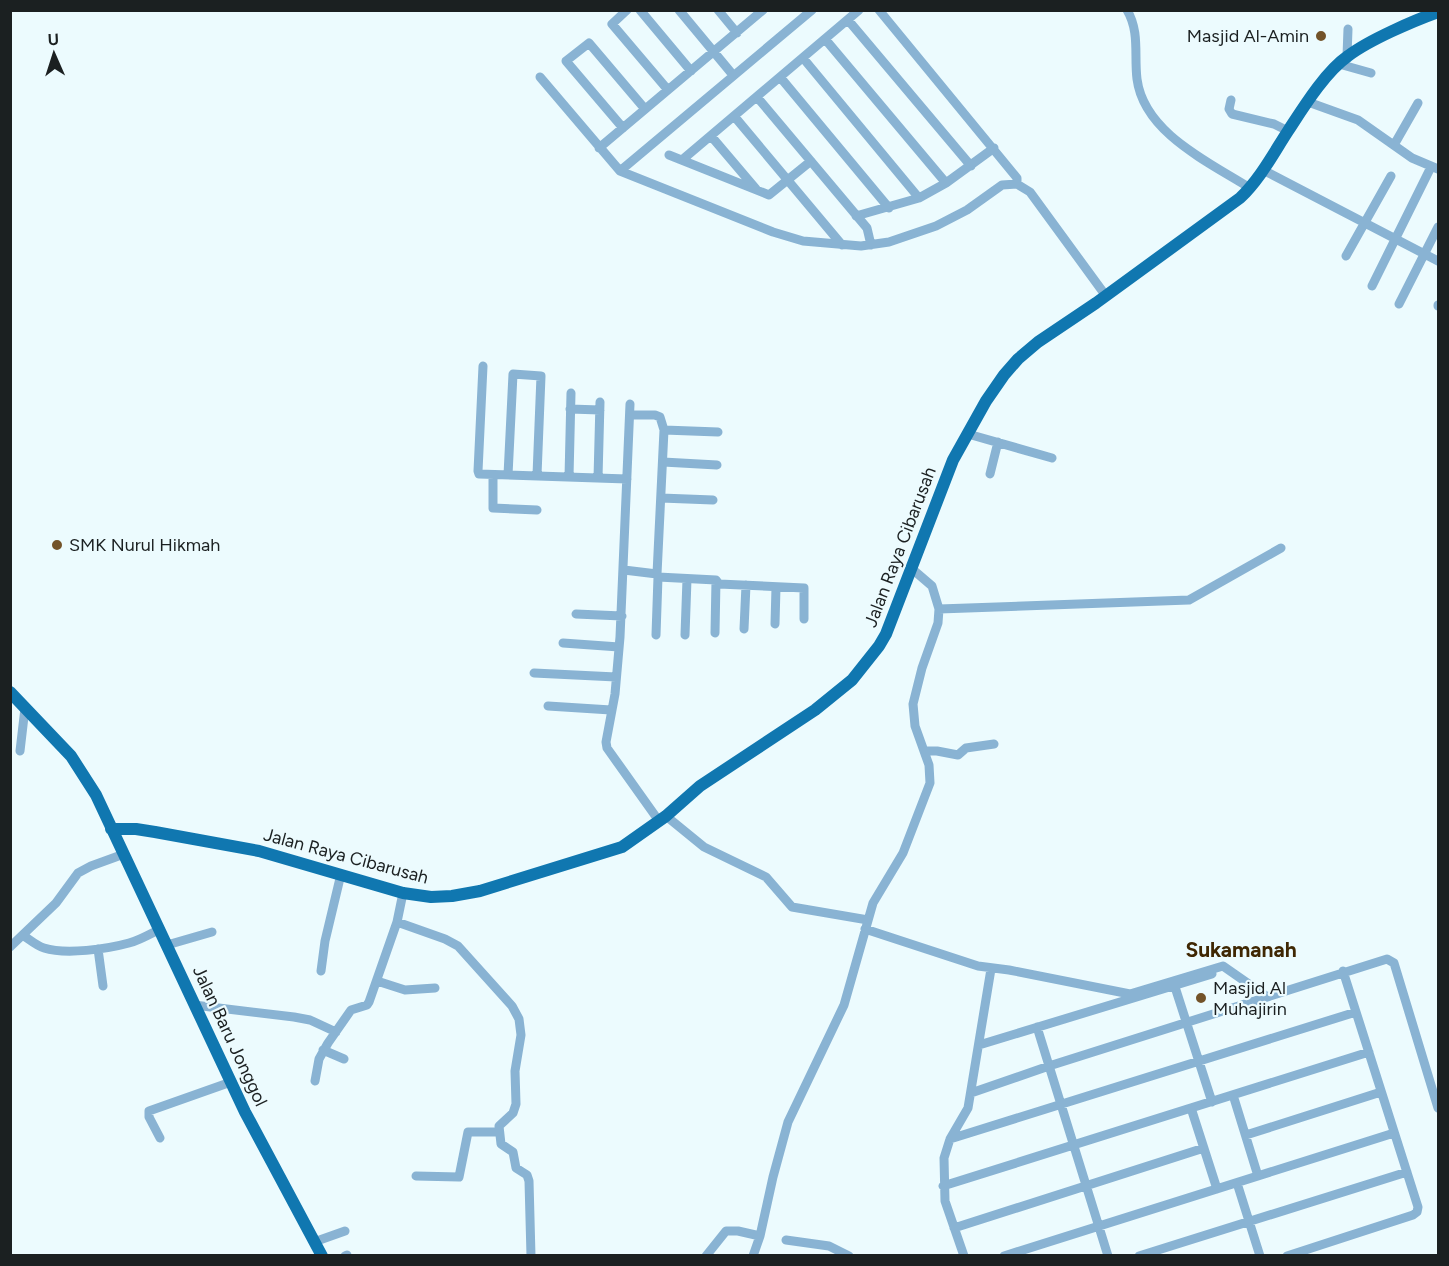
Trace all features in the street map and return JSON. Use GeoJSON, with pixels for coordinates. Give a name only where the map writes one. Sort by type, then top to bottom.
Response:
{"type":"FeatureCollection","features":[{"type":"Feature","properties":{"kind":"main road","name":"Jalan Raya Cibarusah"},"geometry":{"type":"LineString","coordinates":[[111,829],[136,829],[259,851],[403,893],[443,897],[480,891],[622,847],[663,818],[700,786],[815,710],[852,680],[874,653],[886,634],[953,460],[998,383],[1018,359],[1038,342],[1230,206],[1250,188],[1308,102],[1343,60],[1419,14],[1438,12]]}},
{"type":"Feature","properties":{"kind":"main road","name":"Jalan Baru Jonggol"},"geometry":{"type":"LineString","coordinates":[[10,692],[78,765],[96,795],[231,1082],[322,1256]]}},
{"type":"Feature","properties":{"kind":"street"},"geometry":{"type":"LineString","coordinates":[[627,10],[612,24],[668,90]]}},
{"type":"Feature","properties":{"kind":"street"},"geometry":{"type":"LineString","coordinates":[[640,10],[691,71]]}},
{"type":"Feature","properties":{"kind":"street"},"geometry":{"type":"LineString","coordinates":[[679,10],[733,75]]}},
{"type":"Feature","properties":{"kind":"street"},"geometry":{"type":"LineString","coordinates":[[718,10],[737,33]]}},
{"type":"Feature","properties":{"kind":"street"},"geometry":{"type":"LineString","coordinates":[[620,171],[812,10]]}},
{"type":"Feature","properties":{"kind":"street"},"geometry":{"type":"LineString","coordinates":[[682,160],[859,10]]}},
{"type":"Feature","properties":{"kind":"street"},"geometry":{"type":"LineString","coordinates":[[879,10],[994,148],[1017,178],[1017,184]]}},
{"type":"Feature","properties":{"kind":"street"},"geometry":{"type":"LineString","coordinates":[[1126,10],[1134,24],[1137,79],[1146,106],[1182,147],[1250,188]]}},
{"type":"Feature","properties":{"kind":"street"},"geometry":{"type":"LineString","coordinates":[[599,148],[737,33],[760,11]]}},
{"type":"Feature","properties":{"kind":"street"},"geometry":{"type":"LineString","coordinates":[[848,20],[971,166]]}},
{"type":"Feature","properties":{"kind":"street"},"geometry":{"type":"LineString","coordinates":[[1348,29],[1343,60],[1371,73]]}},
{"type":"Feature","properties":{"kind":"street"},"geometry":{"type":"LineString","coordinates":[[825,39],[946,183]]}},
{"type":"Feature","properties":{"kind":"street"},"geometry":{"type":"LineString","coordinates":[[622,128],[566,62],[589,43],[645,109]]}},
{"type":"Feature","properties":{"kind":"street"},"geometry":{"type":"LineString","coordinates":[[803,58],[919,198]]}},
{"type":"Feature","properties":{"kind":"street"},"geometry":{"type":"LineString","coordinates":[[540,77],[620,171],[781,235],[811,242],[871,245],[905,237],[936,226],[967,210],[1002,185],[1017,184],[1030,192],[1106,296]]}},
{"type":"Feature","properties":{"kind":"street"},"geometry":{"type":"LineString","coordinates":[[780,77],[889,208]]}},
{"type":"Feature","properties":{"kind":"street"},"geometry":{"type":"LineString","coordinates":[[757,97],[867,228],[871,245]]}},
{"type":"Feature","properties":{"kind":"street"},"geometry":{"type":"LineString","coordinates":[[1231,100],[1229,109],[1232,114],[1266,122],[1288,131]]}},
{"type":"Feature","properties":{"kind":"street"},"geometry":{"type":"LineString","coordinates":[[1308,102],[1358,120],[1412,158],[1435,168],[1372,286]]}},
{"type":"Feature","properties":{"kind":"street"},"geometry":{"type":"LineString","coordinates":[[1394,145],[1418,103]]}},
{"type":"Feature","properties":{"kind":"street"},"geometry":{"type":"LineString","coordinates":[[734,116],[842,245]]}},
{"type":"Feature","properties":{"kind":"street"},"geometry":{"type":"LineString","coordinates":[[711,136],[758,191]]}},
{"type":"Feature","properties":{"kind":"street"},"geometry":{"type":"LineString","coordinates":[[856,216],[919,198],[946,183],[994,148]]}},
{"type":"Feature","properties":{"kind":"street"},"geometry":{"type":"LineString","coordinates":[[669,155],[769,195],[811,161]]}},
{"type":"Feature","properties":{"kind":"street"},"geometry":{"type":"LineString","coordinates":[[1263,170],[1438,261]]}},
{"type":"Feature","properties":{"kind":"street"},"geometry":{"type":"LineString","coordinates":[[1346,256],[1391,176]]}},
{"type":"Feature","properties":{"kind":"street"},"geometry":{"type":"LineString","coordinates":[[1399,304],[1438,227]]}},
{"type":"Feature","properties":{"kind":"street"},"geometry":{"type":"LineString","coordinates":[[483,366],[478,471],[481,474],[627,479]]}},
{"type":"Feature","properties":{"kind":"street"},"geometry":{"type":"LineString","coordinates":[[508,475],[513,374],[541,376],[537,476]]}},
{"type":"Feature","properties":{"kind":"street"},"geometry":{"type":"LineString","coordinates":[[568,477],[571,393]]}},
{"type":"Feature","properties":{"kind":"street"},"geometry":{"type":"LineString","coordinates":[[630,404],[622,616],[612,710],[606,735],[607,748],[663,818],[704,847],[766,877],[792,907],[866,925],[964,963],[1130,994],[1222,966],[1262,998]]}},
{"type":"Feature","properties":{"kind":"street"},"geometry":{"type":"LineString","coordinates":[[570,409],[600,406],[598,478]]}},
{"type":"Feature","properties":{"kind":"street"},"geometry":{"type":"LineString","coordinates":[[631,415],[660,417],[664,430],[656,634]]}},
{"type":"Feature","properties":{"kind":"street"},"geometry":{"type":"LineString","coordinates":[[664,430],[718,432]]}},
{"type":"Feature","properties":{"kind":"street"},"geometry":{"type":"LineString","coordinates":[[968,434],[1052,458]]}},
{"type":"Feature","properties":{"kind":"street"},"geometry":{"type":"LineString","coordinates":[[990,474],[998,442]]}},
{"type":"Feature","properties":{"kind":"street"},"geometry":{"type":"LineString","coordinates":[[663,462],[717,465]]}},
{"type":"Feature","properties":{"kind":"street"},"geometry":{"type":"LineString","coordinates":[[493,475],[493,508],[537,510]]}},
{"type":"Feature","properties":{"kind":"street"},"geometry":{"type":"LineString","coordinates":[[661,498],[713,500]]}},
{"type":"Feature","properties":{"kind":"street"},"geometry":{"type":"LineString","coordinates":[[939,609],[1188,600],[1281,548]]}},
{"type":"Feature","properties":{"kind":"street"},"geometry":{"type":"LineString","coordinates":[[753,1256],[788,1122],[844,1005],[873,903],[903,853],[927,791],[930,773],[915,726],[913,704],[922,668],[938,623],[939,609],[932,586],[911,568]]}},
{"type":"Feature","properties":{"kind":"street"},"geometry":{"type":"LineString","coordinates":[[624,570],[687,579],[716,580],[719,584],[804,588],[804,619]]}},
{"type":"Feature","properties":{"kind":"street"},"geometry":{"type":"LineString","coordinates":[[685,635],[687,579]]}},
{"type":"Feature","properties":{"kind":"street"},"geometry":{"type":"LineString","coordinates":[[715,633],[716,580]]}},
{"type":"Feature","properties":{"kind":"street"},"geometry":{"type":"LineString","coordinates":[[744,629],[746,585]]}},
{"type":"Feature","properties":{"kind":"street"},"geometry":{"type":"LineString","coordinates":[[775,624],[776,587]]}},
{"type":"Feature","properties":{"kind":"street"},"geometry":{"type":"LineString","coordinates":[[576,614],[622,616]]}},
{"type":"Feature","properties":{"kind":"street"},"geometry":{"type":"LineString","coordinates":[[563,643],[619,647]]}},
{"type":"Feature","properties":{"kind":"street"},"geometry":{"type":"LineString","coordinates":[[534,673],[616,677]]}},
{"type":"Feature","properties":{"kind":"street"},"geometry":{"type":"LineString","coordinates":[[548,706],[612,710]]}},
{"type":"Feature","properties":{"kind":"street"},"geometry":{"type":"LineString","coordinates":[[20,751],[25,708]]}},
{"type":"Feature","properties":{"kind":"street"},"geometry":{"type":"LineString","coordinates":[[924,751],[958,755],[966,748],[994,744]]}},
{"type":"Feature","properties":{"kind":"street"},"geometry":{"type":"LineString","coordinates":[[10,947],[56,903],[78,873],[124,854]]}},
{"type":"Feature","properties":{"kind":"street"},"geometry":{"type":"LineString","coordinates":[[321,971],[325,941],[341,874]]}},
{"type":"Feature","properties":{"kind":"street"},"geometry":{"type":"LineString","coordinates":[[315,1081],[323,1050],[351,1010],[367,1005],[369,1002],[398,922],[403,893]]}},
{"type":"Feature","properties":{"kind":"street"},"geometry":{"type":"LineString","coordinates":[[398,922],[458,946],[512,1006],[519,1019],[521,1035],[515,1065],[516,1104],[513,1113],[499,1126],[498,1132],[501,1144],[513,1152],[516,1168],[527,1175],[529,1181],[531,1256]]}},
{"type":"Feature","properties":{"kind":"street"},"geometry":{"type":"LineString","coordinates":[[24,936],[40,947],[53,951],[98,949],[131,943],[160,929]]}},
{"type":"Feature","properties":{"kind":"street"},"geometry":{"type":"LineString","coordinates":[[167,945],[212,932]]}},
{"type":"Feature","properties":{"kind":"street"},"geometry":{"type":"LineString","coordinates":[[98,949],[103,986]]}},
{"type":"Feature","properties":{"kind":"street"},"geometry":{"type":"LineString","coordinates":[[971,1093],[1383,959],[1394,963],[1437,1090]]}},
{"type":"Feature","properties":{"kind":"street"},"geometry":{"type":"LineString","coordinates":[[991,969],[1007,976],[1112,996],[1118,1004]]}},
{"type":"Feature","properties":{"kind":"street"},"geometry":{"type":"LineString","coordinates":[[964,1256],[945,1201],[944,1158],[950,1139],[963,1117],[971,1093],[991,969]]}},
{"type":"Feature","properties":{"kind":"street"},"geometry":{"type":"LineString","coordinates":[[1287,1256],[1413,1215],[1417,1212],[1418,1207],[1343,971]]}},
{"type":"Feature","properties":{"kind":"street"},"geometry":{"type":"LineString","coordinates":[[979,1045],[1222,973],[1262,998]]}},
{"type":"Feature","properties":{"kind":"street"},"geometry":{"type":"LineString","coordinates":[[377,981],[405,990],[435,988]]}},
{"type":"Feature","properties":{"kind":"street"},"geometry":{"type":"LineString","coordinates":[[1176,987],[1212,1102]]}},
{"type":"Feature","properties":{"kind":"street"},"geometry":{"type":"LineString","coordinates":[[194,1005],[310,1020],[336,1032]]}},
{"type":"Feature","properties":{"kind":"street"},"geometry":{"type":"LineString","coordinates":[[950,1139],[1356,1012]]}},
{"type":"Feature","properties":{"kind":"street"},"geometry":{"type":"LineString","coordinates":[[1037,1027],[1108,1256]]}},
{"type":"Feature","properties":{"kind":"street"},"geometry":{"type":"LineString","coordinates":[[1425,1045],[1437,1090],[1438,1108]]}},
{"type":"Feature","properties":{"kind":"street"},"geometry":{"type":"LineString","coordinates":[[323,1050],[344,1059]]}},
{"type":"Feature","properties":{"kind":"street"},"geometry":{"type":"LineString","coordinates":[[943,1186],[1369,1052]]}},
{"type":"Feature","properties":{"kind":"street"},"geometry":{"type":"LineString","coordinates":[[160,1138],[148,1114],[149,1111],[231,1082]]}},
{"type":"Feature","properties":{"kind":"street"},"geometry":{"type":"LineString","coordinates":[[1246,1135],[1381,1092]]}},
{"type":"Feature","properties":{"kind":"street"},"geometry":{"type":"LineString","coordinates":[[1233,1095],[1258,1176]]}},
{"type":"Feature","properties":{"kind":"street"},"geometry":{"type":"LineString","coordinates":[[1191,1108],[1217,1189]]}},
{"type":"Feature","properties":{"kind":"street"},"geometry":{"type":"LineString","coordinates":[[416,1176],[459,1177],[468,1132],[498,1132]]}},
{"type":"Feature","properties":{"kind":"street"},"geometry":{"type":"LineString","coordinates":[[1004,1256],[1394,1133]]}},
{"type":"Feature","properties":{"kind":"street"},"geometry":{"type":"LineString","coordinates":[[954,1228],[1204,1148]]}},
{"type":"Feature","properties":{"kind":"street"},"geometry":{"type":"LineString","coordinates":[[1139,1256],[1407,1172]]}},
{"type":"Feature","properties":{"kind":"street"},"geometry":{"type":"LineString","coordinates":[[1237,1183],[1260,1256]]}},
{"type":"Feature","properties":{"kind":"street"},"geometry":{"type":"LineString","coordinates":[[706,1256],[726,1231],[760,1236]]}},
{"type":"Feature","properties":{"kind":"street"},"geometry":{"type":"LineString","coordinates":[[314,1242],[345,1232]]}},
{"type":"Feature","properties":{"kind":"street"},"geometry":{"type":"LineString","coordinates":[[786,1240],[849,1256]]}},
{"type":"Feature","properties":{"kind":"place","name":"Masjid Al-Amin"},"geometry":{"type":"Point","coordinates":[1321,36]}},
{"type":"Feature","properties":{"kind":"place","name":"SMK Nurul Hikmah"},"geometry":{"type":"Point","coordinates":[57,545]}},
{"type":"Feature","properties":{"kind":"place","name":"Masjid Al Muhajirin"},"geometry":{"type":"Point","coordinates":[1201,998]}},
{"type":"Feature","properties":{"kind":"district","name":"Sukamanah"},"geometry":{"type":"Point","coordinates":[1241,949]}}]}
